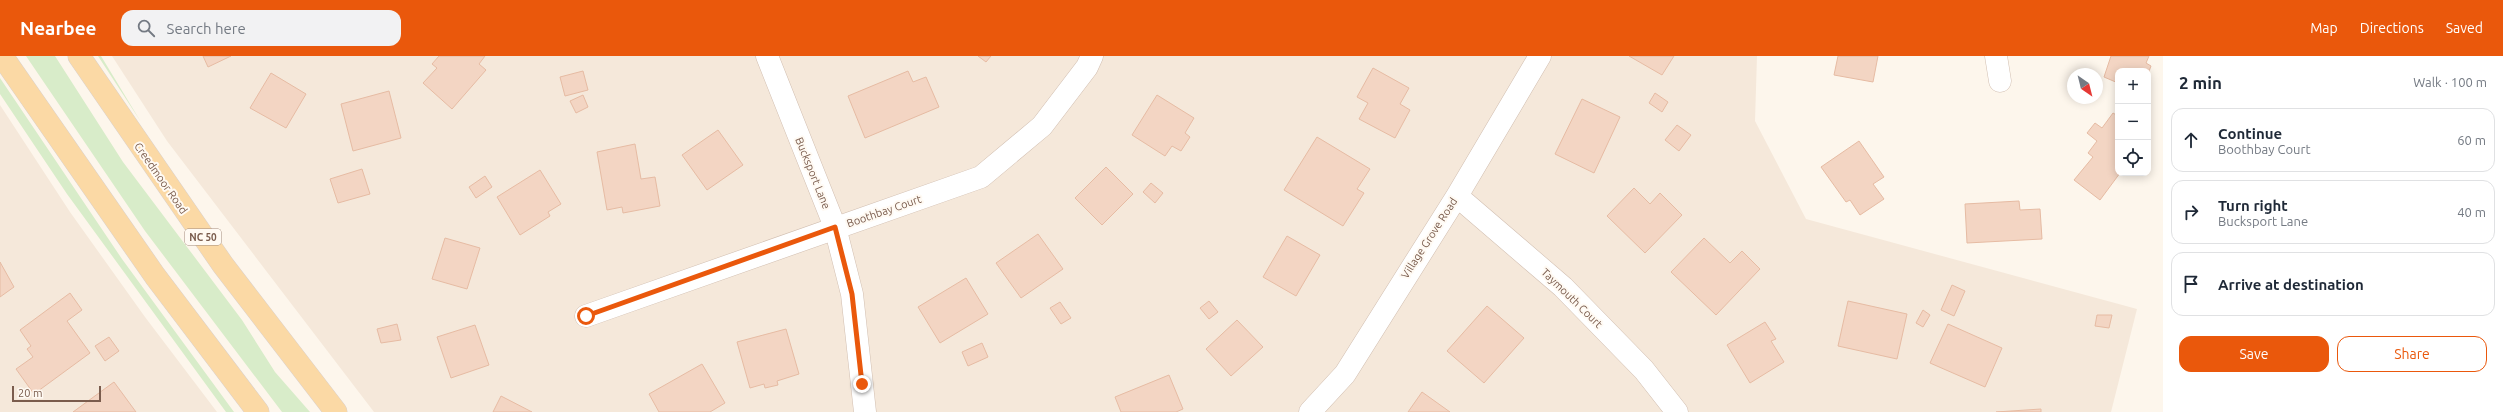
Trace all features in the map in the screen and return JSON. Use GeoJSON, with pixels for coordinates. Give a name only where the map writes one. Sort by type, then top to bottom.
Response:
{"type":"FeatureCollection","features":[{"type":"Feature","properties":{"kind":"main road"},"geometry":{"type":"LineString","coordinates":[[2,56],[155,276],[258,412]]}},
{"type":"Feature","properties":{"kind":"main road","name":"Creedmoor Road"},"geometry":{"type":"LineString","coordinates":[[79,56],[223,265],[336,412]]}},
{"type":"Feature","properties":{"kind":"street","name":"Bucksport Lane"},"geometry":{"type":"LineString","coordinates":[[768,56],[835,227],[852,294],[865,412]]}},
{"type":"Feature","properties":{"kind":"street","name":"Boothbay Court"},"geometry":{"type":"LineString","coordinates":[[586,316],[835,227],[981,177],[1042,126],[1087,67],[1092,56]]}},
{"type":"Feature","properties":{"kind":"street","name":"Village Grove Road"},"geometry":{"type":"LineString","coordinates":[[1310,412],[1345,374],[1457,196],[1540,56]]}},
{"type":"Feature","properties":{"kind":"street"},"geometry":{"type":"LineString","coordinates":[[1996,56],[2000,81]]}},
{"type":"Feature","properties":{"kind":"street","name":"Taymouth Court"},"geometry":{"type":"LineString","coordinates":[[1457,196],[1563,287],[1644,370],[1677,412]]}},
{"type":"Feature","properties":{"kind":"shaded area"},"geometry":{"type":"Polygon","coordinates":[[[112,56],[1757,56],[1755,121],[1806,219],[2137,309],[2111,412],[374,412],[167,141],[112,56]]]}},
{"type":"Feature","properties":{"kind":"shaded area"},"geometry":{"type":"Polygon","coordinates":[[[0,105],[70,212],[145,317],[217,412],[0,412],[0,105]]]}},
{"type":"Feature","properties":{"kind":"green space"},"geometry":{"type":"Polygon","coordinates":[[[26,56],[55,56],[123,162],[242,320],[275,372],[310,412],[282,412],[145,231],[26,56]]]}},
{"type":"Feature","properties":{"kind":"green space"},"geometry":{"type":"Polygon","coordinates":[[[98,56],[101,56],[141,122],[98,56]]]}},
{"type":"Feature","properties":{"kind":"green space"},"geometry":{"type":"Polygon","coordinates":[[[0,78],[122,259],[234,412],[226,412],[67,194],[0,94],[0,78]]]}},
{"type":"Feature","properties":{"kind":"building"},"geometry":{"type":"Polygon","coordinates":[[[203,56],[231,56],[208,67],[203,56]]]}},
{"type":"Feature","properties":{"kind":"building"},"geometry":{"type":"Polygon","coordinates":[[[439,56],[485,56],[479,64],[486,70],[452,109],[423,83],[437,68],[432,64],[439,56]]]}},
{"type":"Feature","properties":{"kind":"building"},"geometry":{"type":"Polygon","coordinates":[[[978,56],[991,56],[986,62],[978,56]]]}},
{"type":"Feature","properties":{"kind":"building"},"geometry":{"type":"Polygon","coordinates":[[[1629,56],[1674,56],[1662,75],[1629,56]]]}},
{"type":"Feature","properties":{"kind":"building"},"geometry":{"type":"Polygon","coordinates":[[[1838,56],[1878,56],[1873,82],[1834,75],[1838,56]]]}},
{"type":"Feature","properties":{"kind":"building"},"geometry":{"type":"Polygon","coordinates":[[[2111,56],[2149,56],[2146,63],[2151,66],[2150,68],[2115,68],[2115,82],[2104,77],[2111,56]]]}},
{"type":"Feature","properties":{"kind":"building"},"geometry":{"type":"Polygon","coordinates":[[[1373,68],[1409,88],[1400,104],[1410,110],[1395,138],[1359,119],[1368,103],[1357,97],[1373,68]]]}},
{"type":"Feature","properties":{"kind":"building"},"geometry":{"type":"Polygon","coordinates":[[[583,71],[588,90],[565,96],[560,77],[583,71]]]}},
{"type":"Feature","properties":{"kind":"building"},"geometry":{"type":"Polygon","coordinates":[[[908,71],[913,82],[926,77],[939,107],[865,138],[848,96],[908,71]]]}},
{"type":"Feature","properties":{"kind":"building"},"geometry":{"type":"Polygon","coordinates":[[[271,73],[306,94],[286,128],[250,108],[271,73]]]}},
{"type":"Feature","properties":{"kind":"building"},"geometry":{"type":"Polygon","coordinates":[[[389,91],[401,138],[353,151],[341,104],[389,91]]]}},
{"type":"Feature","properties":{"kind":"building"},"geometry":{"type":"Polygon","coordinates":[[[1655,93],[1668,102],[1662,112],[1649,103],[1655,93]]]}},
{"type":"Feature","properties":{"kind":"building"},"geometry":{"type":"Polygon","coordinates":[[[583,95],[588,107],[576,113],[570,101],[583,95]]]}},
{"type":"Feature","properties":{"kind":"building"},"geometry":{"type":"Polygon","coordinates":[[[1157,95],[1194,118],[1185,133],[1190,137],[1181,151],[1172,146],[1165,156],[1132,135],[1157,95]]]}},
{"type":"Feature","properties":{"kind":"building"},"geometry":{"type":"Polygon","coordinates":[[[1582,99],[1620,117],[1594,173],[1555,154],[1582,99]]]}},
{"type":"Feature","properties":{"kind":"building"},"geometry":{"type":"Polygon","coordinates":[[[2113,113],[2115,114],[2115,176],[2118,176],[2100,200],[2074,180],[2093,157],[2088,153],[2097,141],[2087,133],[2095,123],[2102,128],[2113,113]]]}},
{"type":"Feature","properties":{"kind":"building"},"geometry":{"type":"Polygon","coordinates":[[[1677,125],[1691,135],[1679,151],[1665,140],[1677,125]]]}},
{"type":"Feature","properties":{"kind":"building"},"geometry":{"type":"Polygon","coordinates":[[[718,130],[743,165],[707,190],[682,155],[718,130]]]}},
{"type":"Feature","properties":{"kind":"building"},"geometry":{"type":"Polygon","coordinates":[[[1317,137],[1370,169],[1357,189],[1364,193],[1343,226],[1284,190],[1317,137]]]}},
{"type":"Feature","properties":{"kind":"building"},"geometry":{"type":"Polygon","coordinates":[[[1859,141],[1884,177],[1873,184],[1884,199],[1860,215],[1850,200],[1846,202],[1821,167],[1859,141]]]}},
{"type":"Feature","properties":{"kind":"building"},"geometry":{"type":"Polygon","coordinates":[[[635,144],[641,179],[655,177],[660,206],[623,213],[622,207],[607,210],[597,152],[635,144]]]}},
{"type":"Feature","properties":{"kind":"building"},"geometry":{"type":"Polygon","coordinates":[[[1106,167],[1133,194],[1102,225],[1075,198],[1106,167]]]}},
{"type":"Feature","properties":{"kind":"building"},"geometry":{"type":"Polygon","coordinates":[[[362,169],[370,194],[338,203],[330,179],[362,169]]]}},
{"type":"Feature","properties":{"kind":"building"},"geometry":{"type":"Polygon","coordinates":[[[540,170],[561,204],[548,212],[550,216],[520,235],[497,197],[540,170]]]}},
{"type":"Feature","properties":{"kind":"building"},"geometry":{"type":"Polygon","coordinates":[[[485,176],[492,187],[476,198],[469,187],[485,176]]]}},
{"type":"Feature","properties":{"kind":"building"},"geometry":{"type":"Polygon","coordinates":[[[1151,183],[1163,193],[1155,203],[1143,192],[1151,183]]]}},
{"type":"Feature","properties":{"kind":"building"},"geometry":{"type":"Polygon","coordinates":[[[1634,188],[1650,204],[1660,193],[1682,215],[1645,253],[1607,216],[1634,188]]]}},
{"type":"Feature","properties":{"kind":"building"},"geometry":{"type":"Polygon","coordinates":[[[2019,201],[2020,210],[2040,209],[2042,239],[1967,243],[1965,204],[2019,201]]]}},
{"type":"Feature","properties":{"kind":"building"},"geometry":{"type":"Polygon","coordinates":[[[1038,234],[1063,269],[1021,298],[996,263],[1038,234]]]}},
{"type":"Feature","properties":{"kind":"building"},"geometry":{"type":"Polygon","coordinates":[[[1287,236],[1320,255],[1296,296],[1263,277],[1287,236]]]}},
{"type":"Feature","properties":{"kind":"building"},"geometry":{"type":"Polygon","coordinates":[[[445,238],[480,248],[467,289],[432,279],[445,238]]]}},
{"type":"Feature","properties":{"kind":"building"},"geometry":{"type":"Polygon","coordinates":[[[1704,238],[1730,263],[1742,251],[1760,269],[1716,315],[1671,272],[1704,238]]]}},
{"type":"Feature","properties":{"kind":"building"},"geometry":{"type":"Polygon","coordinates":[[[0,262],[14,287],[0,297],[0,262]]]}},
{"type":"Feature","properties":{"kind":"building"},"geometry":{"type":"Polygon","coordinates":[[[966,278],[988,314],[940,343],[918,307],[966,278]]]}},
{"type":"Feature","properties":{"kind":"building"},"geometry":{"type":"Polygon","coordinates":[[[1952,285],[1965,291],[1954,316],[1941,310],[1952,285]]]}},
{"type":"Feature","properties":{"kind":"building"},"geometry":{"type":"Polygon","coordinates":[[[70,293],[82,310],[67,321],[90,353],[34,394],[16,369],[33,357],[27,349],[31,346],[20,330],[70,293]]]}},
{"type":"Feature","properties":{"kind":"building"},"geometry":{"type":"Polygon","coordinates":[[[1209,301],[1218,312],[1209,319],[1200,308],[1209,301]]]}},
{"type":"Feature","properties":{"kind":"building"},"geometry":{"type":"Polygon","coordinates":[[[1848,301],[1907,314],[1897,359],[1838,346],[1848,301]]]}},
{"type":"Feature","properties":{"kind":"building"},"geometry":{"type":"Polygon","coordinates":[[[1060,302],[1071,318],[1061,324],[1050,308],[1060,302]]]}},
{"type":"Feature","properties":{"kind":"building"},"geometry":{"type":"Polygon","coordinates":[[[1487,306],[1524,338],[1484,383],[1447,351],[1487,306]]]}},
{"type":"Feature","properties":{"kind":"building"},"geometry":{"type":"Polygon","coordinates":[[[1923,310],[1930,315],[1923,327],[1916,323],[1923,310]]]}},
{"type":"Feature","properties":{"kind":"building"},"geometry":{"type":"Polygon","coordinates":[[[2097,315],[2112,315],[2109,328],[2095,326],[2097,315]]]}},
{"type":"Feature","properties":{"kind":"building"},"geometry":{"type":"Polygon","coordinates":[[[1237,320],[1263,347],[1231,376],[1206,349],[1237,320]]]}},
{"type":"Feature","properties":{"kind":"building"},"geometry":{"type":"Polygon","coordinates":[[[1765,322],[1776,339],[1771,341],[1784,362],[1750,383],[1727,345],[1765,322]]]}},
{"type":"Feature","properties":{"kind":"building"},"geometry":{"type":"Polygon","coordinates":[[[397,324],[401,340],[381,343],[377,329],[397,324]]]}},
{"type":"Feature","properties":{"kind":"building"},"geometry":{"type":"Polygon","coordinates":[[[1948,324],[2002,348],[1985,387],[1930,363],[1948,324]]]}},
{"type":"Feature","properties":{"kind":"building"},"geometry":{"type":"Polygon","coordinates":[[[475,325],[489,365],[451,378],[437,337],[475,325]]]}},
{"type":"Feature","properties":{"kind":"building"},"geometry":{"type":"Polygon","coordinates":[[[786,329],[799,374],[777,381],[778,385],[765,388],[764,384],[750,388],[737,342],[786,329]]]}},
{"type":"Feature","properties":{"kind":"building"},"geometry":{"type":"Polygon","coordinates":[[[109,337],[119,351],[105,361],[95,346],[109,337]]]}},
{"type":"Feature","properties":{"kind":"building"},"geometry":{"type":"Polygon","coordinates":[[[982,343],[988,357],[968,366],[962,352],[982,343]]]}},
{"type":"Feature","properties":{"kind":"building"},"geometry":{"type":"Polygon","coordinates":[[[702,364],[725,403],[710,412],[659,412],[649,394],[702,364]]]}},
{"type":"Feature","properties":{"kind":"building"},"geometry":{"type":"Polygon","coordinates":[[[1169,375],[1183,409],[1176,412],[1121,412],[1115,397],[1169,375]]]}},
{"type":"Feature","properties":{"kind":"building"},"geometry":{"type":"Polygon","coordinates":[[[114,382],[136,412],[73,412],[114,382]]]}},
{"type":"Feature","properties":{"kind":"building"},"geometry":{"type":"Polygon","coordinates":[[[1422,392],[1450,412],[1408,412],[1422,392]]]}},
{"type":"Feature","properties":{"kind":"building"},"geometry":{"type":"Polygon","coordinates":[[[501,396],[532,412],[493,412],[501,396]]]}},
{"type":"Feature","properties":{"kind":"building"},"geometry":{"type":"Polygon","coordinates":[[[2041,409],[2041,412],[1996,412],[2041,409]]]}},
{"type":"Feature","properties":{"kind":"route"},"geometry":{"type":"LineString","coordinates":[[586,316],[835,227],[852,294],[862,384]]}}]}
